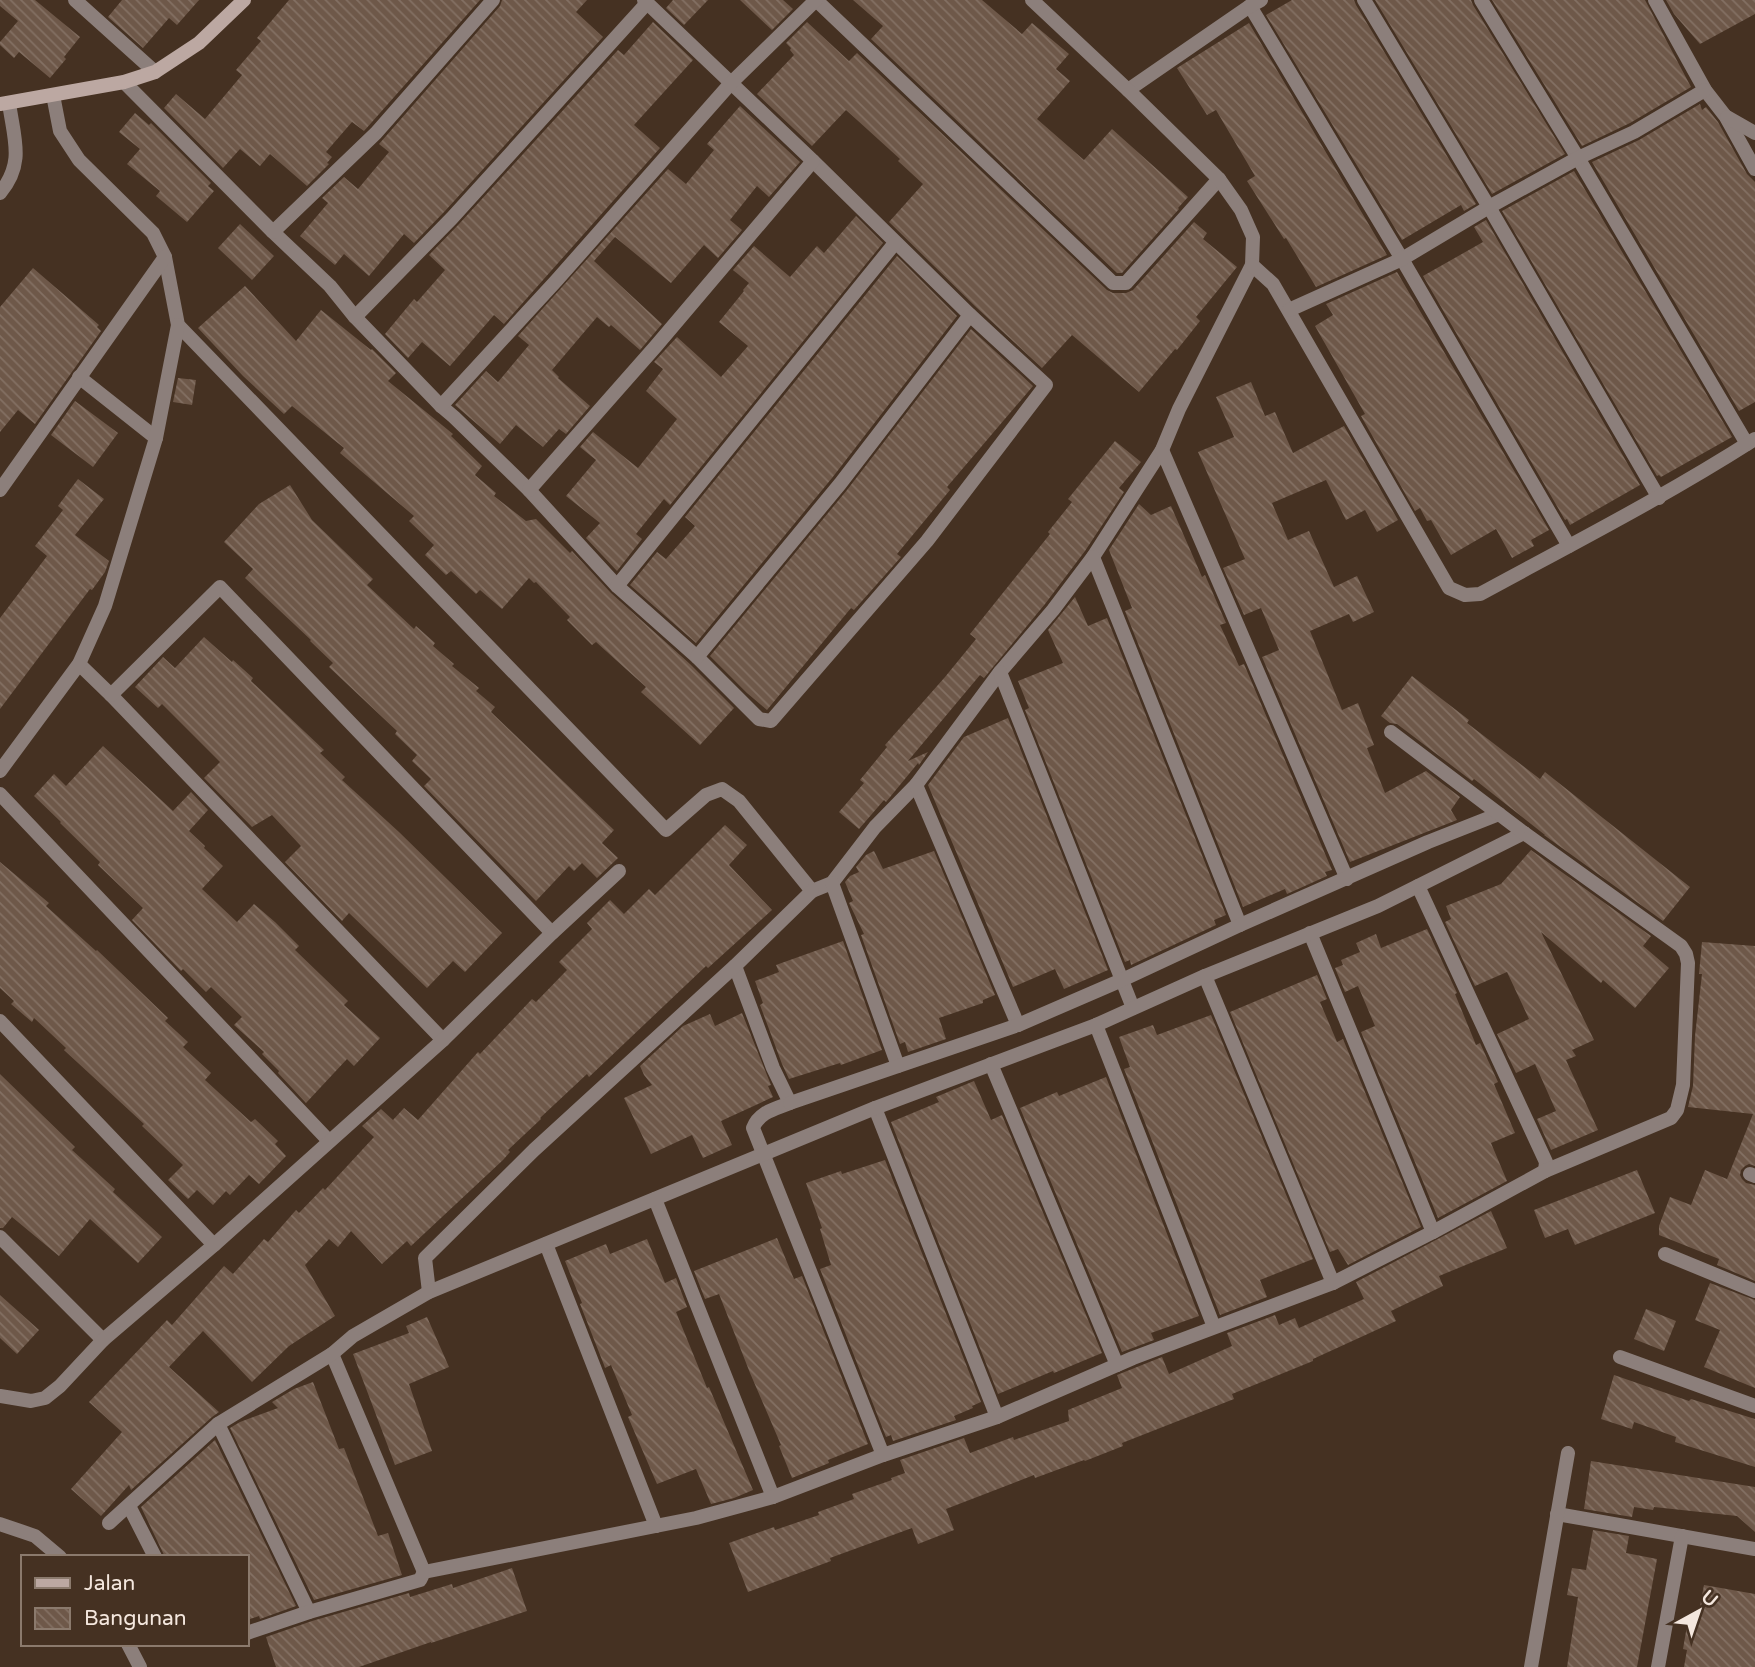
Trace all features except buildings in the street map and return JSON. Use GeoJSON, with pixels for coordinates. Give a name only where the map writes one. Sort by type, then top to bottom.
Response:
{"type":"FeatureCollection","features":[{"type":"Feature","properties":{"kind":"main road"},"geometry":{"type":"LineString","coordinates":[[5,103],[124,82],[155,72],[199,43],[244,0]]}},
{"type":"Feature","properties":{"kind":"street"},"geometry":{"type":"LineString","coordinates":[[75,0],[155,72]]}},
{"type":"Feature","properties":{"kind":"street"},"geometry":{"type":"LineString","coordinates":[[273,232],[376,134],[493,0]]}},
{"type":"Feature","properties":{"kind":"street"},"geometry":{"type":"LineString","coordinates":[[441,406],[731,83],[816,0],[1112,283],[1126,283],[1219,179]]}},
{"type":"Feature","properties":{"kind":"street"},"geometry":{"type":"LineString","coordinates":[[429,1292],[425,1258],[534,1150],[735,966],[812,891],[832,883],[875,827],[916,785],[1000,673],[1093,557],[1162,450],[1179,410],[1252,265],[1254,237],[1241,210],[1219,179],[1032,0]]}},
{"type":"Feature","properties":{"kind":"street"},"geometry":{"type":"LineString","coordinates":[[1364,0],[1659,498]]}},
{"type":"Feature","properties":{"kind":"street"},"geometry":{"type":"LineString","coordinates":[[1252,265],[1273,284],[1289,310],[1449,589],[1465,595],[1480,594],[1659,498],[1751,441],[1481,0]]}},
{"type":"Feature","properties":{"kind":"street"},"geometry":{"type":"LineString","coordinates":[[1655,0],[1705,90],[1726,117],[1755,169]]}},
{"type":"Feature","properties":{"kind":"street"},"geometry":{"type":"LineString","coordinates":[[124,82],[330,286],[355,317],[441,406],[529,491],[617,586],[696,657],[759,719],[771,720],[927,541],[1046,384],[970,315],[814,161],[645,1],[452,218],[355,317]]}},
{"type":"Feature","properties":{"kind":"street"},"geometry":{"type":"LineString","coordinates":[[1128,90],[1256,3],[1569,546]]}},
{"type":"Feature","properties":{"kind":"street"},"geometry":{"type":"LineString","coordinates":[[1289,310],[1402,259],[1489,207],[1634,132],[1705,90]]}},
{"type":"Feature","properties":{"kind":"street"},"geometry":{"type":"LineString","coordinates":[[0,771],[79,664],[105,606],[156,438],[178,325],[165,257],[153,233],[79,160],[60,131],[53,95]]}},
{"type":"Feature","properties":{"kind":"street"},"geometry":{"type":"LineString","coordinates":[[0,193],[10,181],[17,160],[5,103]]}},
{"type":"Feature","properties":{"kind":"street"},"geometry":{"type":"LineString","coordinates":[[1726,117],[1755,133]]}},
{"type":"Feature","properties":{"kind":"street"},"geometry":{"type":"LineString","coordinates":[[529,491],[814,161]]}},
{"type":"Feature","properties":{"kind":"street"},"geometry":{"type":"LineString","coordinates":[[617,586],[895,243]]}},
{"type":"Feature","properties":{"kind":"street"},"geometry":{"type":"LineString","coordinates":[[0,490],[165,257]]}},
{"type":"Feature","properties":{"kind":"street"},"geometry":{"type":"LineString","coordinates":[[696,657],[840,485],[970,315]]}},
{"type":"Feature","properties":{"kind":"street"},"geometry":{"type":"LineString","coordinates":[[178,325],[666,830],[706,795],[722,789],[739,800],[812,891]]}},
{"type":"Feature","properties":{"kind":"street"},"geometry":{"type":"LineString","coordinates":[[79,377],[156,438]]}},
{"type":"Feature","properties":{"kind":"street"},"geometry":{"type":"LineString","coordinates":[[1162,450],[1347,879]]}},
{"type":"Feature","properties":{"kind":"street"},"geometry":{"type":"LineString","coordinates":[[1093,557],[1240,925]]}},
{"type":"Feature","properties":{"kind":"street"},"geometry":{"type":"LineString","coordinates":[[111,695],[220,587],[552,933]]}},
{"type":"Feature","properties":{"kind":"street"},"geometry":{"type":"LineString","coordinates":[[79,664],[443,1040]]}},
{"type":"Feature","properties":{"kind":"street"},"geometry":{"type":"LineString","coordinates":[[1000,673],[1133,1008]]}},
{"type":"Feature","properties":{"kind":"street"},"geometry":{"type":"LineString","coordinates":[[424,1572],[696,1518],[773,1497],[883,1455],[997,1418],[1117,1365],[1333,1283],[1545,1171],[1675,1115],[1683,1085],[1688,963],[1681,946],[1391,733]]}},
{"type":"Feature","properties":{"kind":"street"},"geometry":{"type":"LineString","coordinates":[[916,785],[1018,1025]]}},
{"type":"Feature","properties":{"kind":"street"},"geometry":{"type":"LineString","coordinates":[[0,794],[328,1141]]}},
{"type":"Feature","properties":{"kind":"street"},"geometry":{"type":"LineString","coordinates":[[883,1455],[753,1128],[756,1119],[790,1103],[1018,1025],[1438,838],[1499,814]]}},
{"type":"Feature","properties":{"kind":"street"},"geometry":{"type":"LineString","coordinates":[[110,1524],[218,1424],[332,1353],[353,1336],[429,1292],[875,1108],[1096,1025],[1205,976],[1378,906],[1524,833]]}},
{"type":"Feature","properties":{"kind":"street"},"geometry":{"type":"LineString","coordinates":[[0,1396],[31,1401],[45,1398],[60,1386],[103,1340],[214,1245],[443,1040],[619,871]]}},
{"type":"Feature","properties":{"kind":"street"},"geometry":{"type":"LineString","coordinates":[[832,883],[898,1066]]}},
{"type":"Feature","properties":{"kind":"street"},"geometry":{"type":"LineString","coordinates":[[1418,886],[1546,1162],[1545,1171]]}},
{"type":"Feature","properties":{"kind":"street"},"geometry":{"type":"LineString","coordinates":[[1310,933],[1433,1232]]}},
{"type":"Feature","properties":{"kind":"street"},"geometry":{"type":"LineString","coordinates":[[735,966],[773,1068],[790,1103]]}},
{"type":"Feature","properties":{"kind":"street"},"geometry":{"type":"LineString","coordinates":[[1205,976],[1333,1283]]}},
{"type":"Feature","properties":{"kind":"street"},"geometry":{"type":"LineString","coordinates":[[0,1021],[214,1245]]}},
{"type":"Feature","properties":{"kind":"street"},"geometry":{"type":"LineString","coordinates":[[1096,1025],[1214,1327]]}},
{"type":"Feature","properties":{"kind":"street"},"geometry":{"type":"LineString","coordinates":[[991,1064],[1117,1365]]}},
{"type":"Feature","properties":{"kind":"street"},"geometry":{"type":"LineString","coordinates":[[875,1108],[997,1418]]}},
{"type":"Feature","properties":{"kind":"street"},"geometry":{"type":"LineString","coordinates":[[655,1199],[773,1497]]}},
{"type":"Feature","properties":{"kind":"street"},"geometry":{"type":"LineString","coordinates":[[0,1237],[103,1340]]}},
{"type":"Feature","properties":{"kind":"street"},"geometry":{"type":"LineString","coordinates":[[546,1244],[656,1526]]}},
{"type":"Feature","properties":{"kind":"street"},"geometry":{"type":"LineString","coordinates":[[1665,1254],[1755,1291]]}},
{"type":"Feature","properties":{"kind":"street"},"geometry":{"type":"LineString","coordinates":[[248,1633],[420,1580],[424,1572],[332,1353]]}},
{"type":"Feature","properties":{"kind":"street"},"geometry":{"type":"LineString","coordinates":[[1620,1357],[1755,1406]]}},
{"type":"Feature","properties":{"kind":"street"},"geometry":{"type":"LineString","coordinates":[[218,1424],[309,1612]]}},
{"type":"Feature","properties":{"kind":"street"},"geometry":{"type":"LineString","coordinates":[[1531,1667],[1569,1454]]}},
{"type":"Feature","properties":{"kind":"street"},"geometry":{"type":"LineString","coordinates":[[129,1506],[154,1555]]}},
{"type":"Feature","properties":{"kind":"street"},"geometry":{"type":"LineString","coordinates":[[1557,1514],[1755,1549]]}},
{"type":"Feature","properties":{"kind":"street"},"geometry":{"type":"LineString","coordinates":[[0,1524],[35,1536],[58,1555]]}},
{"type":"Feature","properties":{"kind":"street"},"geometry":{"type":"LineString","coordinates":[[1658,1667],[1682,1536]]}},
{"type":"Feature","properties":{"kind":"street"},"geometry":{"type":"LineString","coordinates":[[129,1646],[140,1667]]}}]}
